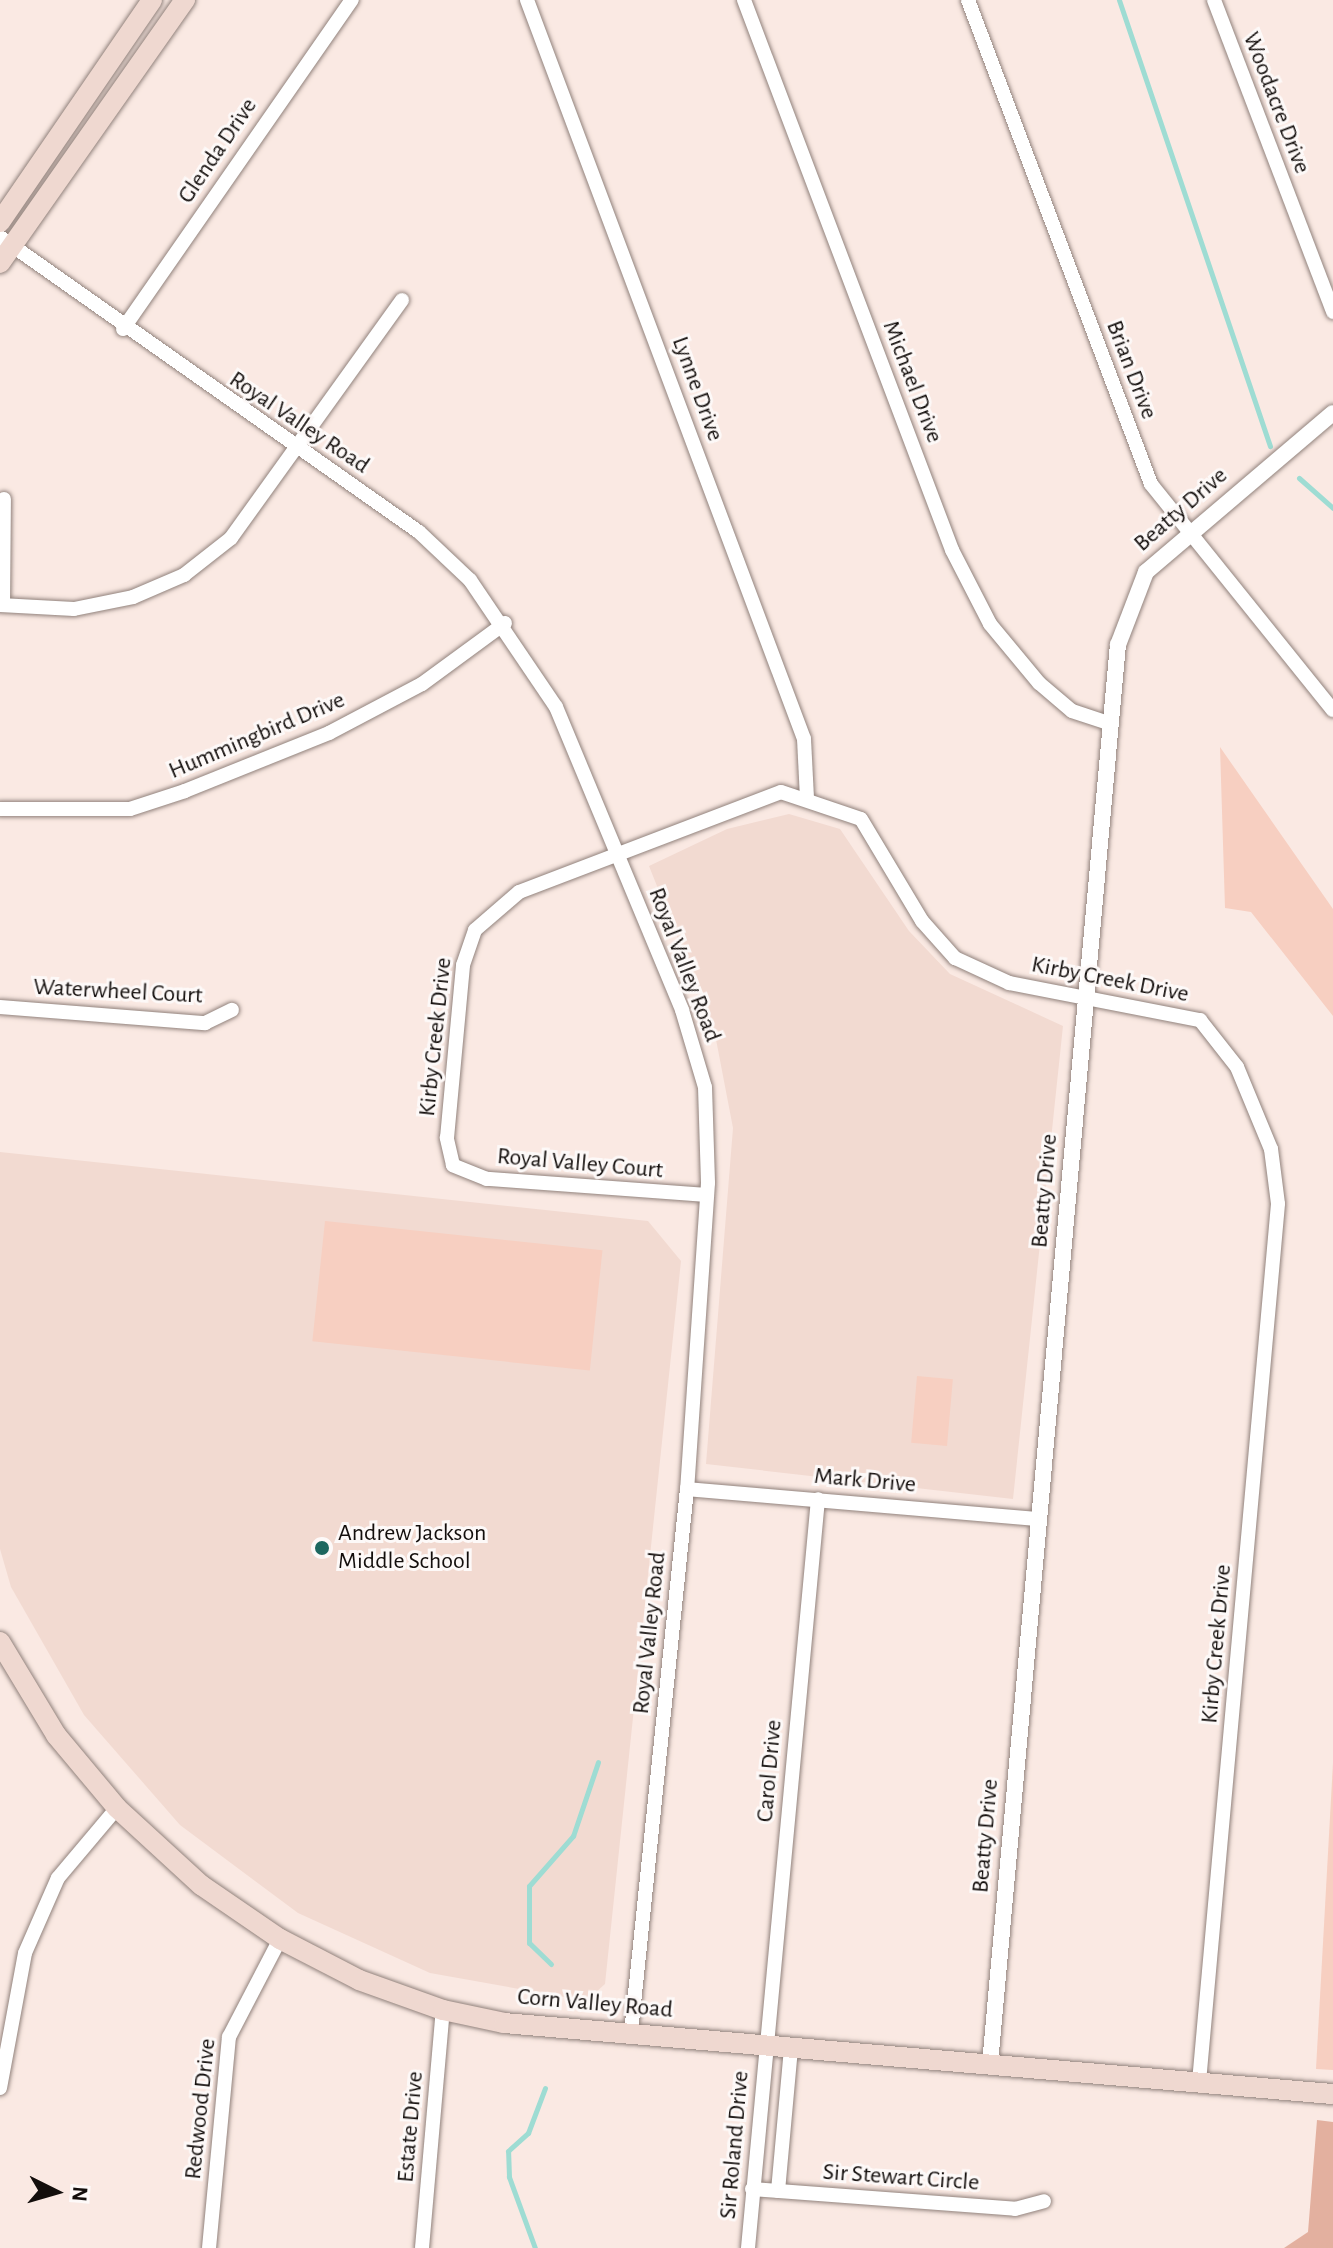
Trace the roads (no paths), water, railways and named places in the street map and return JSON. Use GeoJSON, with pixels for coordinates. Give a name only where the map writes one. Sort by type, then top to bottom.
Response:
{"type":"FeatureCollection","features":[{"type":"Feature","properties":{"kind":"main road"},"geometry":{"type":"LineString","coordinates":[[0,222],[152,0]]}},
{"type":"Feature","properties":{"kind":"main road"},"geometry":{"type":"LineString","coordinates":[[0,263],[6,241],[185,0]]}},
{"type":"Feature","properties":{"kind":"main road","name":"Corn Valley Road"},"geometry":{"type":"LineString","coordinates":[[0,1642],[56,1735],[117,1808],[201,1885],[280,1939],[359,1980],[443,2010],[791,2049],[1333,2094]]}},
{"type":"Feature","properties":{"kind":"street","name":"Glenda Drive"},"geometry":{"type":"LineString","coordinates":[[123,329],[352,0]]}},
{"type":"Feature","properties":{"kind":"street","name":"Lynne Drive"},"geometry":{"type":"LineString","coordinates":[[527,0],[804,739],[807,798]]}},
{"type":"Feature","properties":{"kind":"street","name":"Michael Drive"},"geometry":{"type":"LineString","coordinates":[[744,0],[952,550],[990,624],[1039,683],[1072,711],[1111,724]]}},
{"type":"Feature","properties":{"kind":"street","name":"Brian Drive"},"geometry":{"type":"LineString","coordinates":[[968,0],[1151,484],[1186,535],[1333,710]]}},
{"type":"Feature","properties":{"kind":"street","name":"Woodacre Drive"},"geometry":{"type":"LineString","coordinates":[[1214,0],[1333,312]]}},
{"type":"Feature","properties":{"kind":"street","name":"Royal Valley Road"},"geometry":{"type":"LineString","coordinates":[[6,241],[123,329],[419,532],[505,623],[556,707],[682,1010],[705,1087],[707,1195],[687,1489],[631,2033]]}},
{"type":"Feature","properties":{"kind":"street"},"geometry":{"type":"LineString","coordinates":[[4,499],[2,605],[74,609],[133,597],[184,575],[231,538],[298,449],[402,300]]}},
{"type":"Feature","properties":{"kind":"street","name":"Beatty Drive"},"geometry":{"type":"LineString","coordinates":[[990,2064],[1111,724],[1125,615],[1146,572],[1333,413]]}},
{"type":"Feature","properties":{"kind":"street","name":"Hummingbird Drive"},"geometry":{"type":"LineString","coordinates":[[0,809],[130,809],[185,791],[329,733],[422,684],[505,623]]}},
{"type":"Feature","properties":{"kind":"street","name":"Kirby Creek Drive"},"geometry":{"type":"LineString","coordinates":[[453,1165],[447,1138],[457,1018],[475,930],[519,892],[617,850],[781,792],[807,798],[861,819],[922,921],[955,958],[1009,983],[1086,1002],[1200,1020],[1257,1106],[1277,1189],[1199,2083]]}},
{"type":"Feature","properties":{"kind":"street","name":"Waterwheel Court"},"geometry":{"type":"LineString","coordinates":[[0,1007],[205,1023],[232,1010]]}},
{"type":"Feature","properties":{"kind":"street","name":"Royal Valley Court"},"geometry":{"type":"LineString","coordinates":[[453,1165],[487,1179],[707,1195]]}},
{"type":"Feature","properties":{"kind":"street","name":"Mark Drive"},"geometry":{"type":"LineString","coordinates":[[687,1489],[1039,1519]]}},
{"type":"Feature","properties":{"kind":"street","name":"Carol Drive"},"geometry":{"type":"LineString","coordinates":[[766,2046],[818,1499]]}},
{"type":"Feature","properties":{"kind":"street"},"geometry":{"type":"LineString","coordinates":[[0,2088],[25,1953],[58,1878],[117,1808]]}},
{"type":"Feature","properties":{"kind":"street","name":"Redwood Drive"},"geometry":{"type":"LineString","coordinates":[[209,2248],[229,2037],[280,1939]]}},
{"type":"Feature","properties":{"kind":"street","name":"Estate Drive"},"geometry":{"type":"LineString","coordinates":[[422,2248],[443,2010]]}},
{"type":"Feature","properties":{"kind":"street","name":"Sir Roland Drive"},"geometry":{"type":"LineString","coordinates":[[748,2248],[766,2046]]}},
{"type":"Feature","properties":{"kind":"street","name":"Sir Roland Drive"},"geometry":{"type":"LineString","coordinates":[[778,2191],[791,2049]]}},
{"type":"Feature","properties":{"kind":"street","name":"Sir Stewart Circle"},"geometry":{"type":"LineString","coordinates":[[752,2189],[1015,2209],[1044,2201]]}},
{"type":"Feature","properties":{"kind":"waterway"},"geometry":{"type":"LineString","coordinates":[[1119,0],[1270,446]]}},
{"type":"Feature","properties":{"kind":"waterway"},"geometry":{"type":"LineString","coordinates":[[1299,478],[1333,508]]}},
{"type":"Feature","properties":{"kind":"waterway"},"geometry":{"type":"LineString","coordinates":[[551,1964],[529,1943],[529,1886],[573,1836],[598,1762]]}},
{"type":"Feature","properties":{"kind":"waterway"},"geometry":{"type":"LineString","coordinates":[[535,2248],[509,2177],[508,2151],[528,2133],[545,2088]]}},
{"type":"Feature","properties":{"kind":"place","name":"Andrew Jackson Middle School"},"geometry":{"type":"Point","coordinates":[322,1548]}}]}
